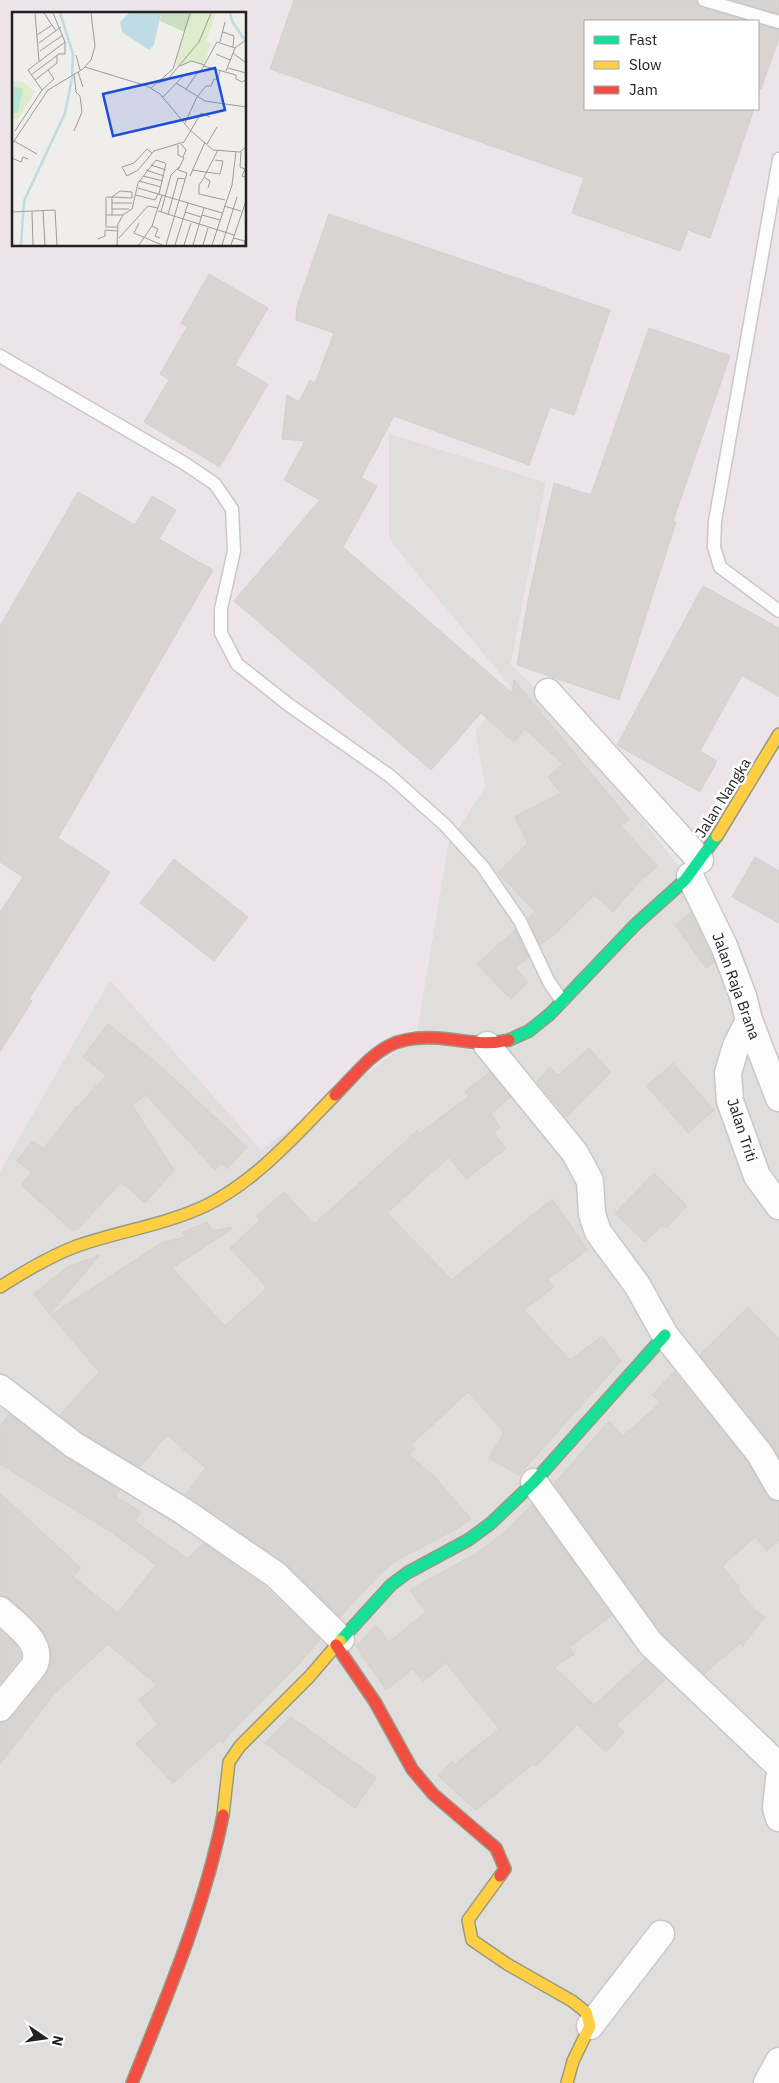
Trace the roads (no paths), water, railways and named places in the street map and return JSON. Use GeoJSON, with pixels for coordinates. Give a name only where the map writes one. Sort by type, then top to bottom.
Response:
{"type":"FeatureCollection","features":[{"type":"Feature","properties":{"kind":"street","name":"Jalan Raja Brana"},"geometry":{"type":"LineString","coordinates":[[548,692],[695,868],[779,1098]]}},
{"type":"Feature","properties":{"kind":"street","name":"Jalan Nangka"},"geometry":{"type":"LineString","coordinates":[[0,1287],[39,1263],[77,1246],[157,1225],[201,1208],[224,1196],[246,1180],[311,1120],[370,1059],[393,1042],[412,1038],[433,1038],[487,1045],[517,1039],[531,1030],[562,1001],[625,935],[695,868],[738,804],[779,734]]}},
{"type":"Feature","properties":{"kind":"street","name":"Jalan Triti"},"geometry":{"type":"LineString","coordinates":[[749,1020],[736,1046],[728,1073],[730,1101],[757,1176],[779,1206]]}},
{"type":"Feature","properties":{"kind":"street"},"geometry":{"type":"LineString","coordinates":[[487,1045],[575,1153],[590,1181],[592,1214],[598,1232],[637,1285],[665,1335],[760,1454],[779,1487]]}},
{"type":"Feature","properties":{"kind":"street"},"geometry":{"type":"LineString","coordinates":[[132,2083],[170,1988],[199,1905],[224,1809],[229,1762],[245,1740],[309,1677],[391,1585],[407,1573],[468,1540],[490,1524],[534,1482],[665,1335]]}},
{"type":"Feature","properties":{"kind":"street"},"geometry":{"type":"LineString","coordinates":[[0,1388],[74,1445],[183,1511],[276,1574],[339,1642],[412,1768],[433,1794],[496,1848],[506,1869],[468,1920],[472,1940],[507,1964],[572,2001],[586,2012],[590,2026]]}},
{"type":"Feature","properties":{"kind":"street"},"geometry":{"type":"LineString","coordinates":[[534,1482],[650,1644],[779,1766]]}},
{"type":"Feature","properties":{"kind":"street"},"geometry":{"type":"LineString","coordinates":[[0,1610],[25,1634],[36,1648],[38,1658],[34,1666],[0,1708]]}},
{"type":"Feature","properties":{"kind":"street"},"geometry":{"type":"LineString","coordinates":[[779,1779],[776,1808],[779,1818]]}},
{"type":"Feature","properties":{"kind":"street"},"geometry":{"type":"LineString","coordinates":[[567,2083],[568,2072],[580,2042],[590,2026],[661,1934]]}},
{"type":"Feature","properties":{"kind":"street"},"geometry":{"type":"LineString","coordinates":[[767,2083],[779,2061]]}},
{"type":"Feature","properties":{"kind":"lane"},"geometry":{"type":"LineString","coordinates":[[704,0],[779,22]]}},
{"type":"Feature","properties":{"kind":"lane"},"geometry":{"type":"LineString","coordinates":[[779,159],[715,521],[714,546],[720,567],[779,611]]}},
{"type":"Feature","properties":{"kind":"lane"},"geometry":{"type":"LineString","coordinates":[[0,356],[184,462],[215,484],[232,509],[234,551],[220,609],[221,633],[237,664],[289,705],[390,776],[445,825],[483,867],[520,921],[550,982],[562,1001]]}}]}
